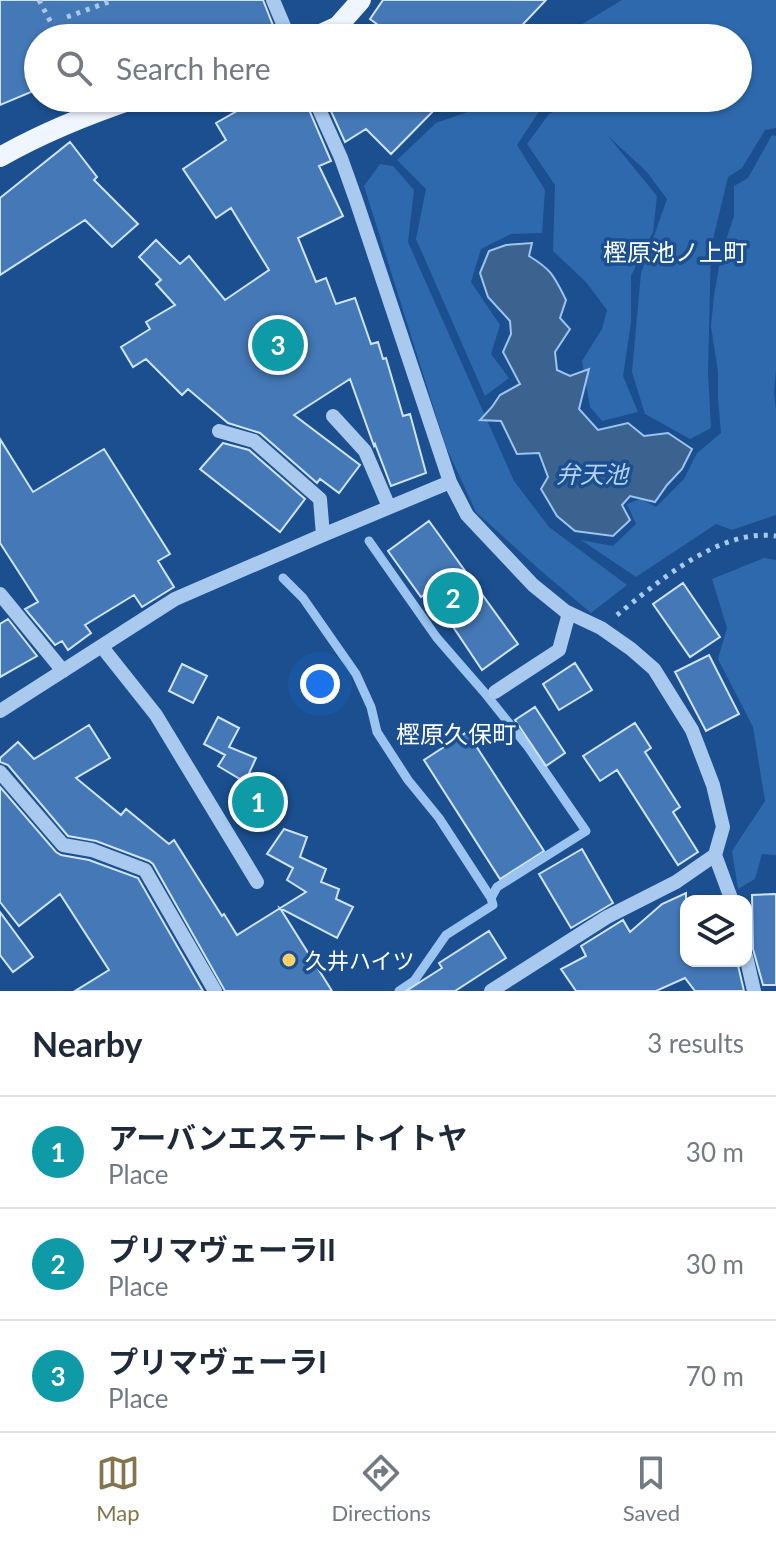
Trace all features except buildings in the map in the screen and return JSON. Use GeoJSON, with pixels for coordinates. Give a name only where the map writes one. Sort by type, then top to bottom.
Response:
{"type":"FeatureCollection","features":[{"type":"Feature","properties":{"kind":"main road"},"geometry":{"type":"LineString","coordinates":[[340,24],[361,0]]}},
{"type":"Feature","properties":{"kind":"main road"},"geometry":{"type":"LineString","coordinates":[[0,157],[35,137],[94,112]]}},
{"type":"Feature","properties":{"kind":"street"},"geometry":{"type":"LineString","coordinates":[[273,0],[283,24]]}},
{"type":"Feature","properties":{"kind":"street"},"geometry":{"type":"LineString","coordinates":[[320,112],[356,200],[450,482],[467,515],[533,585],[569,613],[601,628],[654,669],[692,730],[713,785],[723,827],[715,855],[730,895]]}},
{"type":"Feature","properties":{"kind":"street"},"geometry":{"type":"LineString","coordinates":[[333,416],[365,451],[389,507]]}},
{"type":"Feature","properties":{"kind":"street"},"geometry":{"type":"LineString","coordinates":[[219,431],[254,441],[320,499],[323,535]]}},
{"type":"Feature","properties":{"kind":"street"},"geometry":{"type":"LineString","coordinates":[[0,711],[175,599],[450,482]]}},
{"type":"Feature","properties":{"kind":"street"},"geometry":{"type":"LineString","coordinates":[[0,594],[63,671]]}},
{"type":"Feature","properties":{"kind":"street"},"geometry":{"type":"LineString","coordinates":[[495,692],[559,650],[569,613]]}},
{"type":"Feature","properties":{"kind":"street"},"geometry":{"type":"LineString","coordinates":[[102,647],[156,715],[257,882]]}},
{"type":"Feature","properties":{"kind":"street"},"geometry":{"type":"LineString","coordinates":[[0,772],[63,845],[92,850],[145,870],[215,991]]}},
{"type":"Feature","properties":{"kind":"street"},"geometry":{"type":"LineString","coordinates":[[491,991],[607,917],[676,882],[715,855]]}},
{"type":"Feature","properties":{"kind":"street"},"geometry":{"type":"LineString","coordinates":[[749,967],[754,991]]}},
{"type":"Feature","properties":{"kind":"path"},"geometry":{"type":"LineString","coordinates":[[39,0],[52,24]]}},
{"type":"Feature","properties":{"kind":"path"},"geometry":{"type":"LineString","coordinates":[[67,17],[114,0]]}},
{"type":"Feature","properties":{"kind":"path"},"geometry":{"type":"LineString","coordinates":[[601,628],[647,590],[701,553],[731,541],[776,536]]}},
{"type":"Feature","properties":{"kind":"shaded area"},"geometry":{"type":"Polygon","coordinates":[[[622,0],[776,0],[776,128],[765,130],[742,168],[728,177],[711,248],[708,372],[711,428],[690,439],[645,414],[632,372],[641,273],[667,199],[646,171],[608,136],[657,196],[653,232],[631,276],[631,322],[623,376],[638,412],[602,421],[590,407],[582,361],[602,329],[607,310],[586,282],[553,251],[555,185],[527,144],[553,112],[752,112],[752,24],[582,24],[622,0]]]}},
{"type":"Feature","properties":{"kind":"shaded area"},"geometry":{"type":"Polygon","coordinates":[[[467,112],[539,112],[517,145],[545,190],[542,233],[511,234],[481,249],[471,282],[500,325],[491,354],[509,378],[485,396],[416,239],[426,189],[397,160],[436,123],[467,112]]]}},
{"type":"Feature","properties":{"kind":"shaded area"},"geometry":{"type":"Polygon","coordinates":[[[772,135],[776,136],[776,515],[732,530],[716,524],[636,577],[581,540],[613,546],[636,524],[627,504],[641,499],[656,507],[684,479],[697,453],[721,433],[718,372],[711,326],[721,255],[734,216],[734,186],[748,178],[772,135]]]}},
{"type":"Feature","properties":{"kind":"shaded area"},"geometry":{"type":"Polygon","coordinates":[[[380,164],[393,166],[414,190],[408,242],[514,481],[549,527],[627,585],[591,613],[476,512],[446,447],[364,186],[380,164]]]}},
{"type":"Feature","properties":{"kind":"shaded area"},"geometry":{"type":"Polygon","coordinates":[[[764,558],[776,560],[776,855],[762,854],[755,879],[738,889],[732,851],[765,801],[753,727],[718,659],[727,628],[712,579],[764,558]]]}},
{"type":"Feature","properties":{"kind":"water","name":"弁天池"},"geometry":{"type":"Polygon","coordinates":[[[532,243],[529,256],[552,274],[566,300],[560,318],[570,329],[555,352],[557,370],[570,376],[589,369],[579,409],[598,430],[628,423],[644,436],[668,433],[692,449],[682,469],[655,502],[630,496],[622,505],[630,520],[613,536],[575,531],[557,516],[541,489],[548,477],[539,453],[517,454],[501,421],[480,420],[500,395],[520,384],[503,352],[511,334],[510,321],[488,297],[480,273],[489,251],[506,245],[532,243]]]}},
{"type":"Feature","properties":{"kind":"waterway"},"geometry":{"type":"LineString","coordinates":[[369,541],[437,638],[528,747],[586,831],[497,887],[491,898],[493,905],[446,935],[414,981],[399,991]]}},
{"type":"Feature","properties":{"kind":"waterway"},"geometry":{"type":"LineString","coordinates":[[283,578],[303,598],[356,674],[371,707],[377,732],[408,780],[439,818],[491,898]]}},
{"type":"Feature","properties":{"kind":"place","name":"プリマヴェーラI"},"geometry":{"type":"Point","coordinates":[278,345]}},
{"type":"Feature","properties":{"kind":"place","name":"プリマヴェーラII"},"geometry":{"type":"Point","coordinates":[453,598]}},
{"type":"Feature","properties":{"kind":"place","name":"アーバンエステートイトヤ"},"geometry":{"type":"Point","coordinates":[258,802]}},
{"type":"Feature","properties":{"kind":"place","name":"久井ハイツ"},"geometry":{"type":"Point","coordinates":[289,960]}},
{"type":"Feature","properties":{"kind":"district","name":"樫原池ノ上町"},"geometry":{"type":"Point","coordinates":[675,251]}},
{"type":"Feature","properties":{"kind":"district","name":"樫原久保町"},"geometry":{"type":"Point","coordinates":[456,733]}}]}
